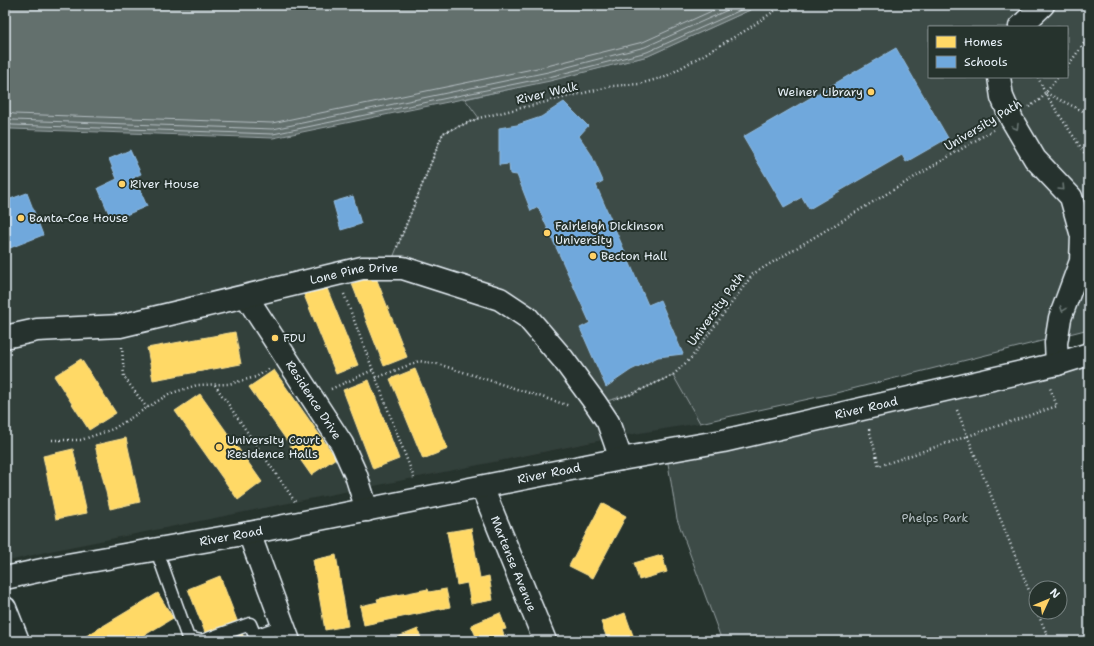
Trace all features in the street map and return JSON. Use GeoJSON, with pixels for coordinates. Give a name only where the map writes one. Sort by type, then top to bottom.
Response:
{"type":"FeatureCollection","features":[{"type":"Feature","properties":{"kind":"street"},"geometry":{"type":"LineString","coordinates":[[1021,26],[1043,5]]}},
{"type":"Feature","properties":{"kind":"street"},"geometry":{"type":"LineString","coordinates":[[999,78],[1002,97],[1012,120],[1035,160],[1070,197],[1082,236],[1081,261],[1060,318],[1056,343],[1050,365]]}},
{"type":"Feature","properties":{"kind":"street","name":"Lone Pine Drive"},"geometry":{"type":"LineString","coordinates":[[5,337],[37,330],[120,326],[362,268],[403,268],[500,299],[527,317],[596,404],[608,422],[621,459]]}},
{"type":"Feature","properties":{"kind":"street","name":"Residence Drive"},"geometry":{"type":"LineString","coordinates":[[246,296],[342,444],[356,475],[367,510]]}},
{"type":"Feature","properties":{"kind":"street","name":"River Road"},"geometry":{"type":"LineString","coordinates":[[5,578],[56,567],[157,551],[482,488],[621,459],[723,441],[1050,365],[1089,354]]}},
{"type":"Feature","properties":{"kind":"street","name":"Martense Avenue"},"geometry":{"type":"LineString","coordinates":[[482,488],[544,641]]}},
{"type":"Feature","properties":{"kind":"street"},"geometry":{"type":"LineString","coordinates":[[249,533],[286,633]]}},
{"type":"Feature","properties":{"kind":"street"},"geometry":{"type":"LineString","coordinates":[[5,608],[18,641]]}},
{"type":"Feature","properties":{"kind":"lane"},"geometry":{"type":"LineString","coordinates":[[157,551],[188,638],[202,641],[250,624],[255,636],[286,633]]}},
{"type":"Feature","properties":{"kind":"path","name":"River Walk"},"geometry":{"type":"LineString","coordinates":[[389,268],[443,133],[479,118],[613,86],[639,84],[665,77],[748,29],[783,5]]}},
{"type":"Feature","properties":{"kind":"path"},"geometry":{"type":"LineString","coordinates":[[1068,66],[1089,36]]}},
{"type":"Feature","properties":{"kind":"path"},"geometry":{"type":"LineString","coordinates":[[1038,78],[1045,93],[1089,160]]}},
{"type":"Feature","properties":{"kind":"path","name":"University Path"},"geometry":{"type":"LineString","coordinates":[[376,378],[419,361],[438,364],[570,406],[596,404],[632,394],[673,375],[691,358],[753,274],[988,132],[1012,120],[1041,98],[1057,78]]}},
{"type":"Feature","properties":{"kind":"path"},"geometry":{"type":"LineString","coordinates":[[1045,93],[1089,114]]}},
{"type":"Feature","properties":{"kind":"path"},"geometry":{"type":"LineString","coordinates":[[337,274],[422,499]]}},
{"type":"Feature","properties":{"kind":"path"},"geometry":{"type":"LineString","coordinates":[[120,326],[124,377],[147,408]]}},
{"type":"Feature","properties":{"kind":"path"},"geometry":{"type":"LineString","coordinates":[[52,440],[81,440],[113,429],[169,394],[197,385],[229,384],[256,377],[286,358]]}},
{"type":"Feature","properties":{"kind":"path"},"geometry":{"type":"LineString","coordinates":[[863,409],[879,466],[1057,406],[1050,365]]}},
{"type":"Feature","properties":{"kind":"path"},"geometry":{"type":"LineString","coordinates":[[312,397],[373,370]]}},
{"type":"Feature","properties":{"kind":"path"},"geometry":{"type":"LineString","coordinates":[[215,384],[308,522]]}},
{"type":"Feature","properties":{"kind":"path"},"geometry":{"type":"LineString","coordinates":[[948,389],[1028,588]]}},
{"type":"Feature","properties":{"kind":"path"},"geometry":{"type":"LineString","coordinates":[[1041,620],[1050,641]]}},
{"type":"Feature","properties":{"kind":"shaded area","name":"Fairleigh Dickinson University"},"geometry":{"type":"Polygon","coordinates":[[[241,5],[1089,5],[1089,329],[836,393],[700,423],[628,435],[45,552],[5,562],[5,127],[11,129],[273,138],[241,5]]]}},
{"type":"Feature","properties":{"kind":"green space"},"geometry":{"type":"Polygon","coordinates":[[[761,5],[1089,5],[1089,329],[836,393],[700,423],[673,375],[632,394],[596,404],[527,317],[389,268],[443,133],[479,118],[465,99],[556,79],[648,56],[761,5]]]}},
{"type":"Feature","properties":{"kind":"green space","name":"Phelps Park"},"geometry":{"type":"Polygon","coordinates":[[[1089,354],[1089,641],[722,641],[677,519],[666,451],[1089,354]]]}},
{"type":"Feature","properties":{"kind":"water"},"geometry":{"type":"Polygon","coordinates":[[[5,5],[761,5],[648,56],[550,81],[273,138],[11,129],[5,127],[5,5]]]}},
{"type":"Feature","properties":{"kind":"building: Homes"},"geometry":{"type":"Polygon","coordinates":[[[375,275],[407,357],[384,366],[352,284],[375,275]]]}},
{"type":"Feature","properties":{"kind":"building: Homes"},"geometry":{"type":"Polygon","coordinates":[[[326,286],[358,365],[336,374],[304,295],[326,286]]]}},
{"type":"Feature","properties":{"kind":"building: Homes"},"geometry":{"type":"Polygon","coordinates":[[[235,332],[241,364],[153,380],[147,348],[235,332]]]}},
{"type":"Feature","properties":{"kind":"building: Homes"},"geometry":{"type":"Polygon","coordinates":[[[81,359],[116,413],[89,430],[54,376],[81,359]]]}},
{"type":"Feature","properties":{"kind":"building: Homes"},"geometry":{"type":"Polygon","coordinates":[[[415,369],[448,449],[423,459],[390,379],[415,369]]]}},
{"type":"Feature","properties":{"kind":"building: Homes"},"geometry":{"type":"Polygon","coordinates":[[[274,370],[336,458],[311,475],[249,387],[274,370]]]}},
{"type":"Feature","properties":{"kind":"building: Homes"},"geometry":{"type":"Polygon","coordinates":[[[369,380],[399,459],[373,469],[343,390],[369,380]]]}},
{"type":"Feature","properties":{"kind":"building: Homes","name":"University Court Residence Halls"},"geometry":{"type":"Polygon","coordinates":[[[200,394],[262,482],[238,500],[175,411],[200,394]]]}},
{"type":"Feature","properties":{"kind":"building: Homes"},"geometry":{"type":"Polygon","coordinates":[[[126,438],[140,502],[110,509],[95,445],[126,438]]]}},
{"type":"Feature","properties":{"kind":"building: Homes"},"geometry":{"type":"Polygon","coordinates":[[[73,449],[87,513],[56,519],[43,456],[73,449]]]}},
{"type":"Feature","properties":{"kind":"building: Homes"},"geometry":{"type":"Polygon","coordinates":[[[602,503],[626,516],[593,578],[569,566],[602,503]]]}},
{"type":"Feature","properties":{"kind":"building: Homes"},"geometry":{"type":"Polygon","coordinates":[[[471,528],[480,578],[489,576],[493,600],[471,604],[467,583],[457,585],[447,532],[471,528]]]}},
{"type":"Feature","properties":{"kind":"building: Homes"},"geometry":{"type":"Polygon","coordinates":[[[336,555],[348,626],[325,630],[313,560],[336,555]]]}},
{"type":"Feature","properties":{"kind":"building: Homes"},"geometry":{"type":"Polygon","coordinates":[[[662,555],[667,572],[639,580],[634,563],[662,555]]]}},
{"type":"Feature","properties":{"kind":"building: Homes"},"geometry":{"type":"Polygon","coordinates":[[[220,576],[238,623],[206,635],[188,589],[220,576]]]}},
{"type":"Feature","properties":{"kind":"building: Homes"},"geometry":{"type":"Polygon","coordinates":[[[428,589],[429,592],[446,589],[450,607],[364,625],[360,606],[378,602],[377,599],[428,589]]]}},
{"type":"Feature","properties":{"kind":"building: Homes"},"geometry":{"type":"Polygon","coordinates":[[[158,593],[173,618],[135,641],[78,641],[158,593]]]}},
{"type":"Feature","properties":{"kind":"building: Homes"},"geometry":{"type":"Polygon","coordinates":[[[500,613],[506,629],[502,630],[506,641],[478,641],[471,625],[500,613]]]}},
{"type":"Feature","properties":{"kind":"building: Homes"},"geometry":{"type":"Polygon","coordinates":[[[625,613],[635,641],[608,641],[601,622],[625,613]]]}},
{"type":"Feature","properties":{"kind":"building: Homes"},"geometry":{"type":"Polygon","coordinates":[[[418,629],[422,641],[400,641],[398,637],[418,629]]]}},
{"type":"Feature","properties":{"kind":"building: Homes"},"geometry":{"type":"Polygon","coordinates":[[[242,633],[245,641],[223,641],[242,633]]]}},
{"type":"Feature","properties":{"kind":"building: Schools","name":"Weiner Library"},"geometry":{"type":"Polygon","coordinates":[[[896,48],[948,138],[906,162],[902,155],[809,209],[802,197],[784,207],[743,137],[896,48]]]}},
{"type":"Feature","properties":{"kind":"building: Schools","name":"Becton Hall"},"geometry":{"type":"Polygon","coordinates":[[[564,102],[588,126],[579,136],[591,154],[603,181],[596,185],[648,305],[660,300],[683,354],[658,357],[631,370],[606,387],[580,328],[590,323],[538,207],[531,211],[517,175],[510,174],[509,164],[499,165],[499,128],[517,125],[541,117],[564,102]]]}},
{"type":"Feature","properties":{"kind":"building: Schools","name":"River House"},"geometry":{"type":"Polygon","coordinates":[[[130,150],[141,174],[134,177],[147,206],[112,221],[98,188],[117,179],[109,159],[130,150]]]}},
{"type":"Feature","properties":{"kind":"building: Schools","name":"Banta-Coe House"},"geometry":{"type":"Polygon","coordinates":[[[27,193],[43,235],[10,248],[5,234],[5,201],[27,193]]]}},
{"type":"Feature","properties":{"kind":"building: Schools"},"geometry":{"type":"Polygon","coordinates":[[[353,196],[361,224],[341,230],[333,202],[353,196]]]}},
{"type":"Feature","properties":{"kind":"place","name":"Weiner Library"},"geometry":{"type":"Point","coordinates":[871,92]}},
{"type":"Feature","properties":{"kind":"place","name":"River House"},"geometry":{"type":"Point","coordinates":[122,184]}},
{"type":"Feature","properties":{"kind":"place","name":"Banta-Coe House"},"geometry":{"type":"Point","coordinates":[21,218]}},
{"type":"Feature","properties":{"kind":"place","name":"Fairleigh Dickinson University"},"geometry":{"type":"Point","coordinates":[547,233]}},
{"type":"Feature","properties":{"kind":"place","name":"Becton Hall"},"geometry":{"type":"Point","coordinates":[593,256]}},
{"type":"Feature","properties":{"kind":"place","name":"FDU"},"geometry":{"type":"Point","coordinates":[275,338]}},
{"type":"Feature","properties":{"kind":"place","name":"University Court Residence Halls"},"geometry":{"type":"Point","coordinates":[219,447]}}]}
